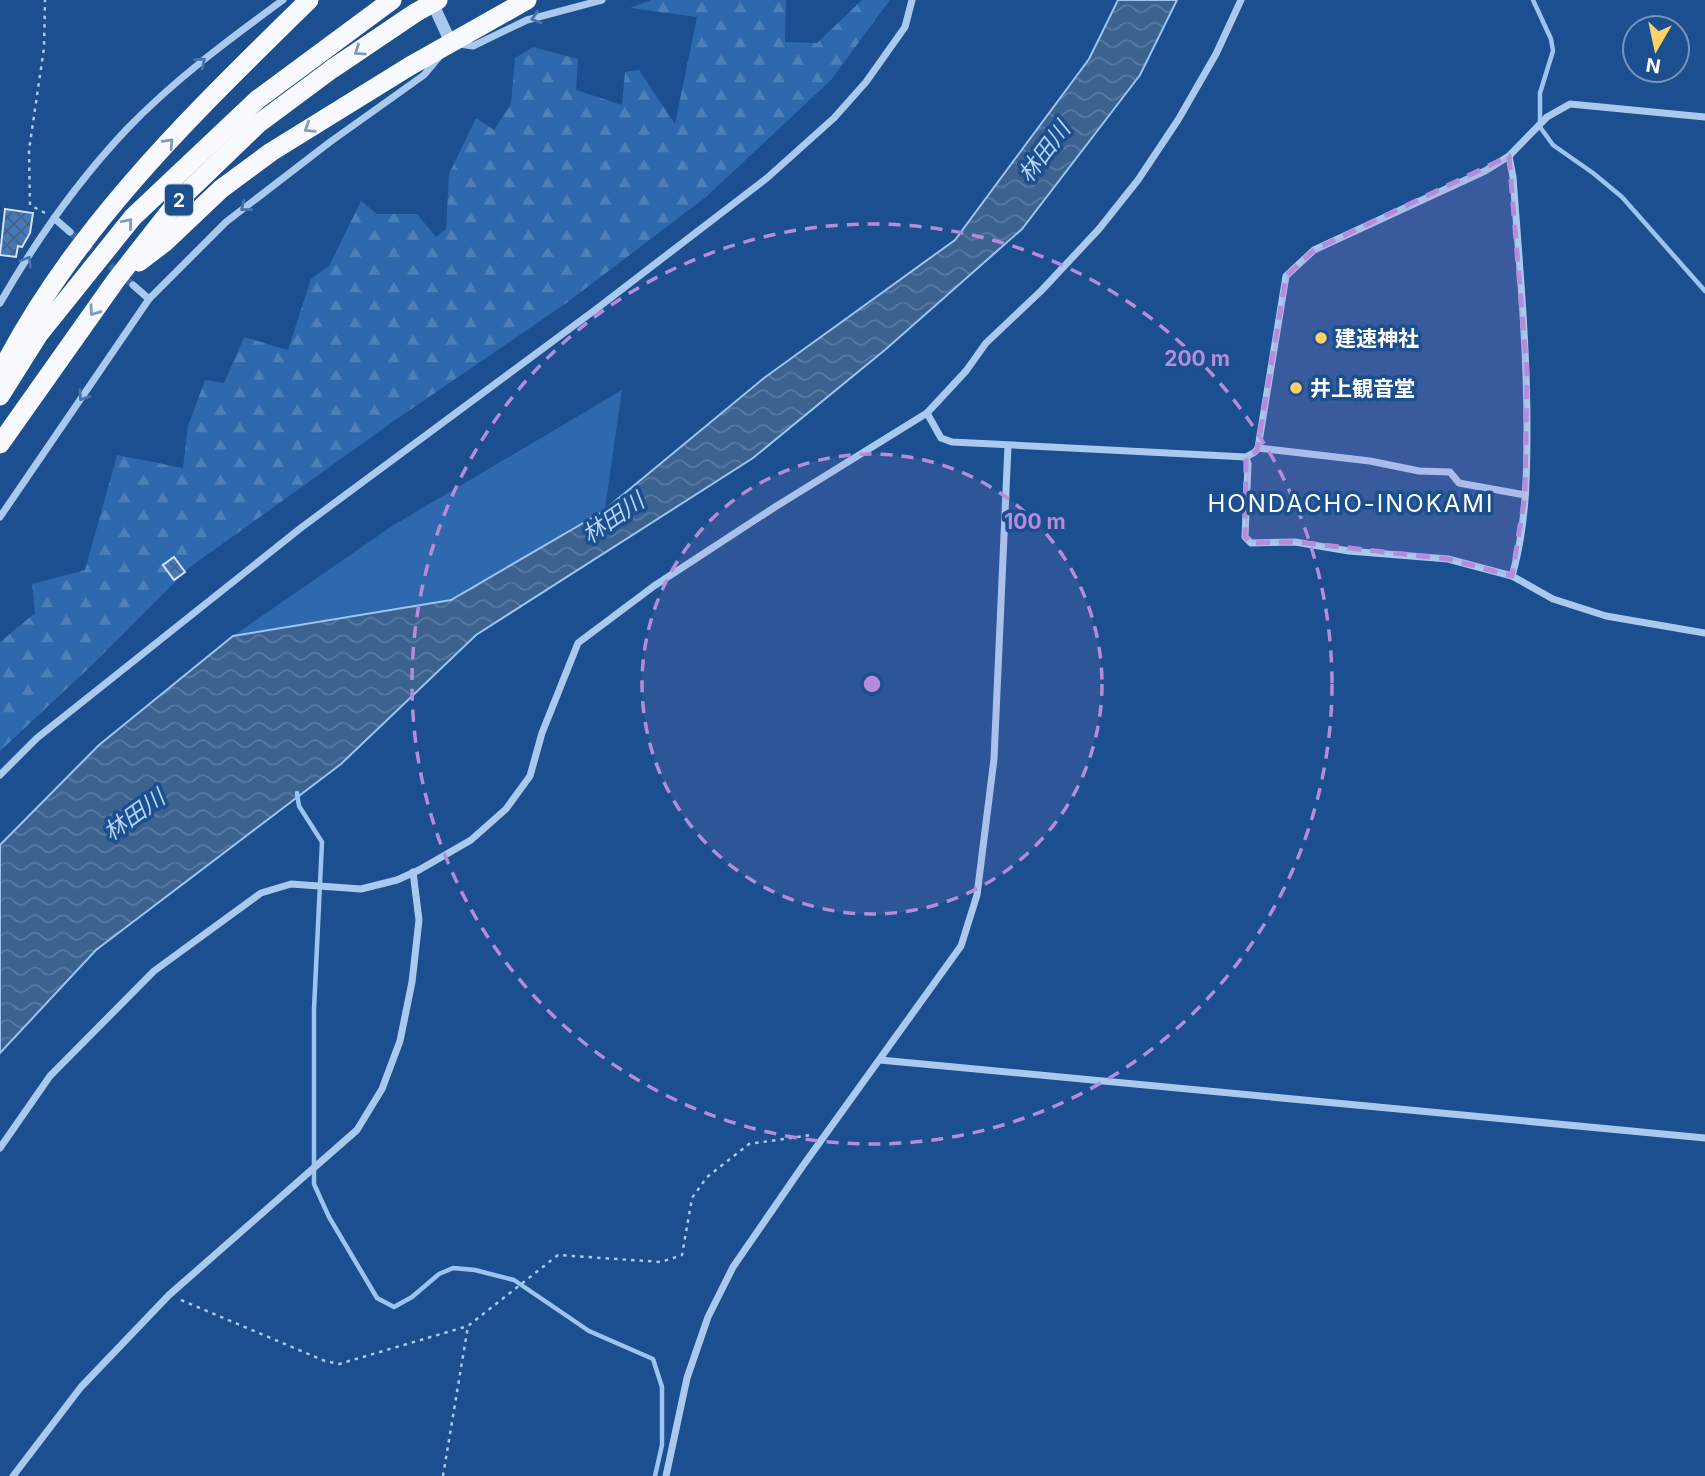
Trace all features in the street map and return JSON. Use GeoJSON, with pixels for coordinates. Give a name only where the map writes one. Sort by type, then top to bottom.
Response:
{"type":"FeatureCollection","features":[{"type":"Feature","properties":{"kind":"highway"},"geometry":{"type":"LineString","coordinates":[[0,375],[23,329],[104,214],[220,87],[309,0]]}},
{"type":"Feature","properties":{"kind":"highway","name":"2"},"geometry":{"type":"LineString","coordinates":[[0,396],[39,334],[133,217],[258,99],[392,0]]}},
{"type":"Feature","properties":{"kind":"highway","name":"2"},"geometry":{"type":"LineString","coordinates":[[0,444],[124,282],[177,202],[258,124],[332,69],[438,0]]}},
{"type":"Feature","properties":{"kind":"highway"},"geometry":{"type":"LineString","coordinates":[[124,282],[221,189],[271,152],[527,0]]}},
{"type":"Feature","properties":{"kind":"street"},"geometry":{"type":"LineString","coordinates":[[0,303],[54,218],[125,131],[223,44],[283,0]]}},
{"type":"Feature","properties":{"kind":"street"},"geometry":{"type":"LineString","coordinates":[[431,0],[451,43]]}},
{"type":"Feature","properties":{"kind":"street"},"geometry":{"type":"LineString","coordinates":[[451,43],[472,46],[527,20],[602,0]]}},
{"type":"Feature","properties":{"kind":"street"},"geometry":{"type":"LineString","coordinates":[[0,775],[37,738],[302,527],[595,310],[767,178],[834,118],[866,82],[905,27],[912,0]]}},
{"type":"Feature","properties":{"kind":"street"},"geometry":{"type":"LineString","coordinates":[[0,1148],[50,1076],[154,971],[261,893],[291,884],[361,889],[397,880],[471,840],[506,809],[530,776],[542,733],[578,643],[654,586],[786,500],[928,413],[966,371],[986,343],[1041,291],[1099,229],[1138,180],[1191,98],[1216,54],[1241,0]]}},
{"type":"Feature","properties":{"kind":"street"},"geometry":{"type":"LineString","coordinates":[[0,517],[149,299],[226,222],[330,142],[424,75],[451,43]]}},
{"type":"Feature","properties":{"kind":"street"},"geometry":{"type":"LineString","coordinates":[[928,413],[941,438],[952,442],[1246,457],[1258,448],[1286,276],[1314,250],[1485,171],[1509,156],[1546,117],[1570,104],[1705,117]]}},
{"type":"Feature","properties":{"kind":"street"},"geometry":{"type":"LineString","coordinates":[[1509,156],[1513,177],[1527,373],[1525,495],[1519,550],[1512,576]]}},
{"type":"Feature","properties":{"kind":"street"},"geometry":{"type":"LineString","coordinates":[[54,218],[70,232]]}},
{"type":"Feature","properties":{"kind":"street"},"geometry":{"type":"LineString","coordinates":[[124,282],[149,299]]}},
{"type":"Feature","properties":{"kind":"street"},"geometry":{"type":"LineString","coordinates":[[666,1476],[687,1378],[708,1317],[733,1267],[961,946],[977,895],[994,759],[1008,446]]}},
{"type":"Feature","properties":{"kind":"street"},"geometry":{"type":"LineString","coordinates":[[1258,448],[1370,461],[1419,471],[1450,472],[1459,483],[1525,495]]}},
{"type":"Feature","properties":{"kind":"street"},"geometry":{"type":"LineString","coordinates":[[1246,457],[1245,537],[1251,543],[1295,542],[1349,551],[1448,559],[1512,576],[1553,599],[1606,616],[1705,634]]}},
{"type":"Feature","properties":{"kind":"street"},"geometry":{"type":"LineString","coordinates":[[13,1476],[81,1387],[169,1295],[358,1130],[376,1099],[400,1041],[412,982],[419,920],[413,872]]}},
{"type":"Feature","properties":{"kind":"street"},"geometry":{"type":"LineString","coordinates":[[880,1060],[1705,1138]]}},
{"type":"Feature","properties":{"kind":"path"},"geometry":{"type":"LineString","coordinates":[[45,0],[44,48],[29,150],[30,205],[54,218]]}},
{"type":"Feature","properties":{"kind":"path"},"geometry":{"type":"LineString","coordinates":[[169,1295],[325,1362],[340,1364],[468,1326],[558,1255],[661,1262],[682,1255],[692,1198],[707,1177],[749,1144],[825,1134]]}},
{"type":"Feature","properties":{"kind":"path"},"geometry":{"type":"LineString","coordinates":[[443,1476],[468,1326]]}},
{"type":"Feature","properties":{"kind":"highlighted area"},"geometry":{"type":"Polygon","coordinates":[[[1509,156],[1527,373],[1525,495],[1512,576],[1448,559],[1295,542],[1251,543],[1245,537],[1246,457],[1257,451],[1286,276],[1314,250],[1509,156]]]}},
{"type":"Feature","properties":{"kind":"green space"},"geometry":{"type":"Polygon","coordinates":[[[651,0],[786,0],[785,42],[817,43],[862,0],[890,0],[831,80],[706,197],[565,304],[391,423],[190,567],[90,667],[0,751],[0,642],[35,613],[32,584],[85,570],[117,455],[183,468],[188,426],[205,380],[224,383],[244,337],[288,350],[311,279],[329,266],[361,201],[377,214],[417,214],[436,237],[446,229],[449,174],[476,118],[494,130],[511,104],[515,58],[533,47],[578,59],[576,90],[622,105],[625,72],[639,70],[675,124],[697,17],[630,8],[651,0]]]}},
{"type":"Feature","properties":{"kind":"green space"},"geometry":{"type":"Polygon","coordinates":[[[622,390],[605,509],[451,600],[233,636],[392,526],[622,390]]]}},
{"type":"Feature","properties":{"kind":"water","name":"林田川"},"geometry":{"type":"Polygon","coordinates":[[[1118,0],[1177,0],[1140,75],[1022,229],[886,349],[753,458],[476,635],[341,764],[96,950],[0,1053],[0,845],[99,745],[233,636],[451,600],[602,512],[764,378],[955,240],[1089,59],[1118,0]]]}},
{"type":"Feature","properties":{"kind":"building"},"geometry":{"type":"Polygon","coordinates":[[[5,209],[33,213],[30,233],[22,247],[18,246],[16,257],[0,255],[5,209]]]}},
{"type":"Feature","properties":{"kind":"building"},"geometry":{"type":"Polygon","coordinates":[[[174,557],[185,572],[174,580],[163,565],[174,557]]]}},
{"type":"Feature","properties":{"kind":"waterway"},"geometry":{"type":"LineString","coordinates":[[1533,0],[1551,39],[1553,51],[1540,93],[1540,127],[1553,145],[1622,197],[1705,291]]}},
{"type":"Feature","properties":{"kind":"waterway"},"geometry":{"type":"LineString","coordinates":[[297,793],[299,806],[322,842],[314,1009],[314,1184],[329,1217],[377,1298],[394,1307],[412,1297],[439,1274],[453,1268],[475,1270],[514,1280],[589,1331],[653,1359],[662,1387],[662,1445],[655,1476]]}},
{"type":"Feature","properties":{"kind":"tunnel"},"geometry":{"type":"LineString","coordinates":[[70,232],[133,285]]}},
{"type":"Feature","properties":{"kind":"place","name":"建速神社"},"geometry":{"type":"Point","coordinates":[1321,338]}},
{"type":"Feature","properties":{"kind":"place","name":"井上観音堂"},"geometry":{"type":"Point","coordinates":[1296,388]}},
{"type":"Feature","properties":{"kind":"district","name":"HONDACHO-INOKAMI"},"geometry":{"type":"Point","coordinates":[1351,503]}}]}
